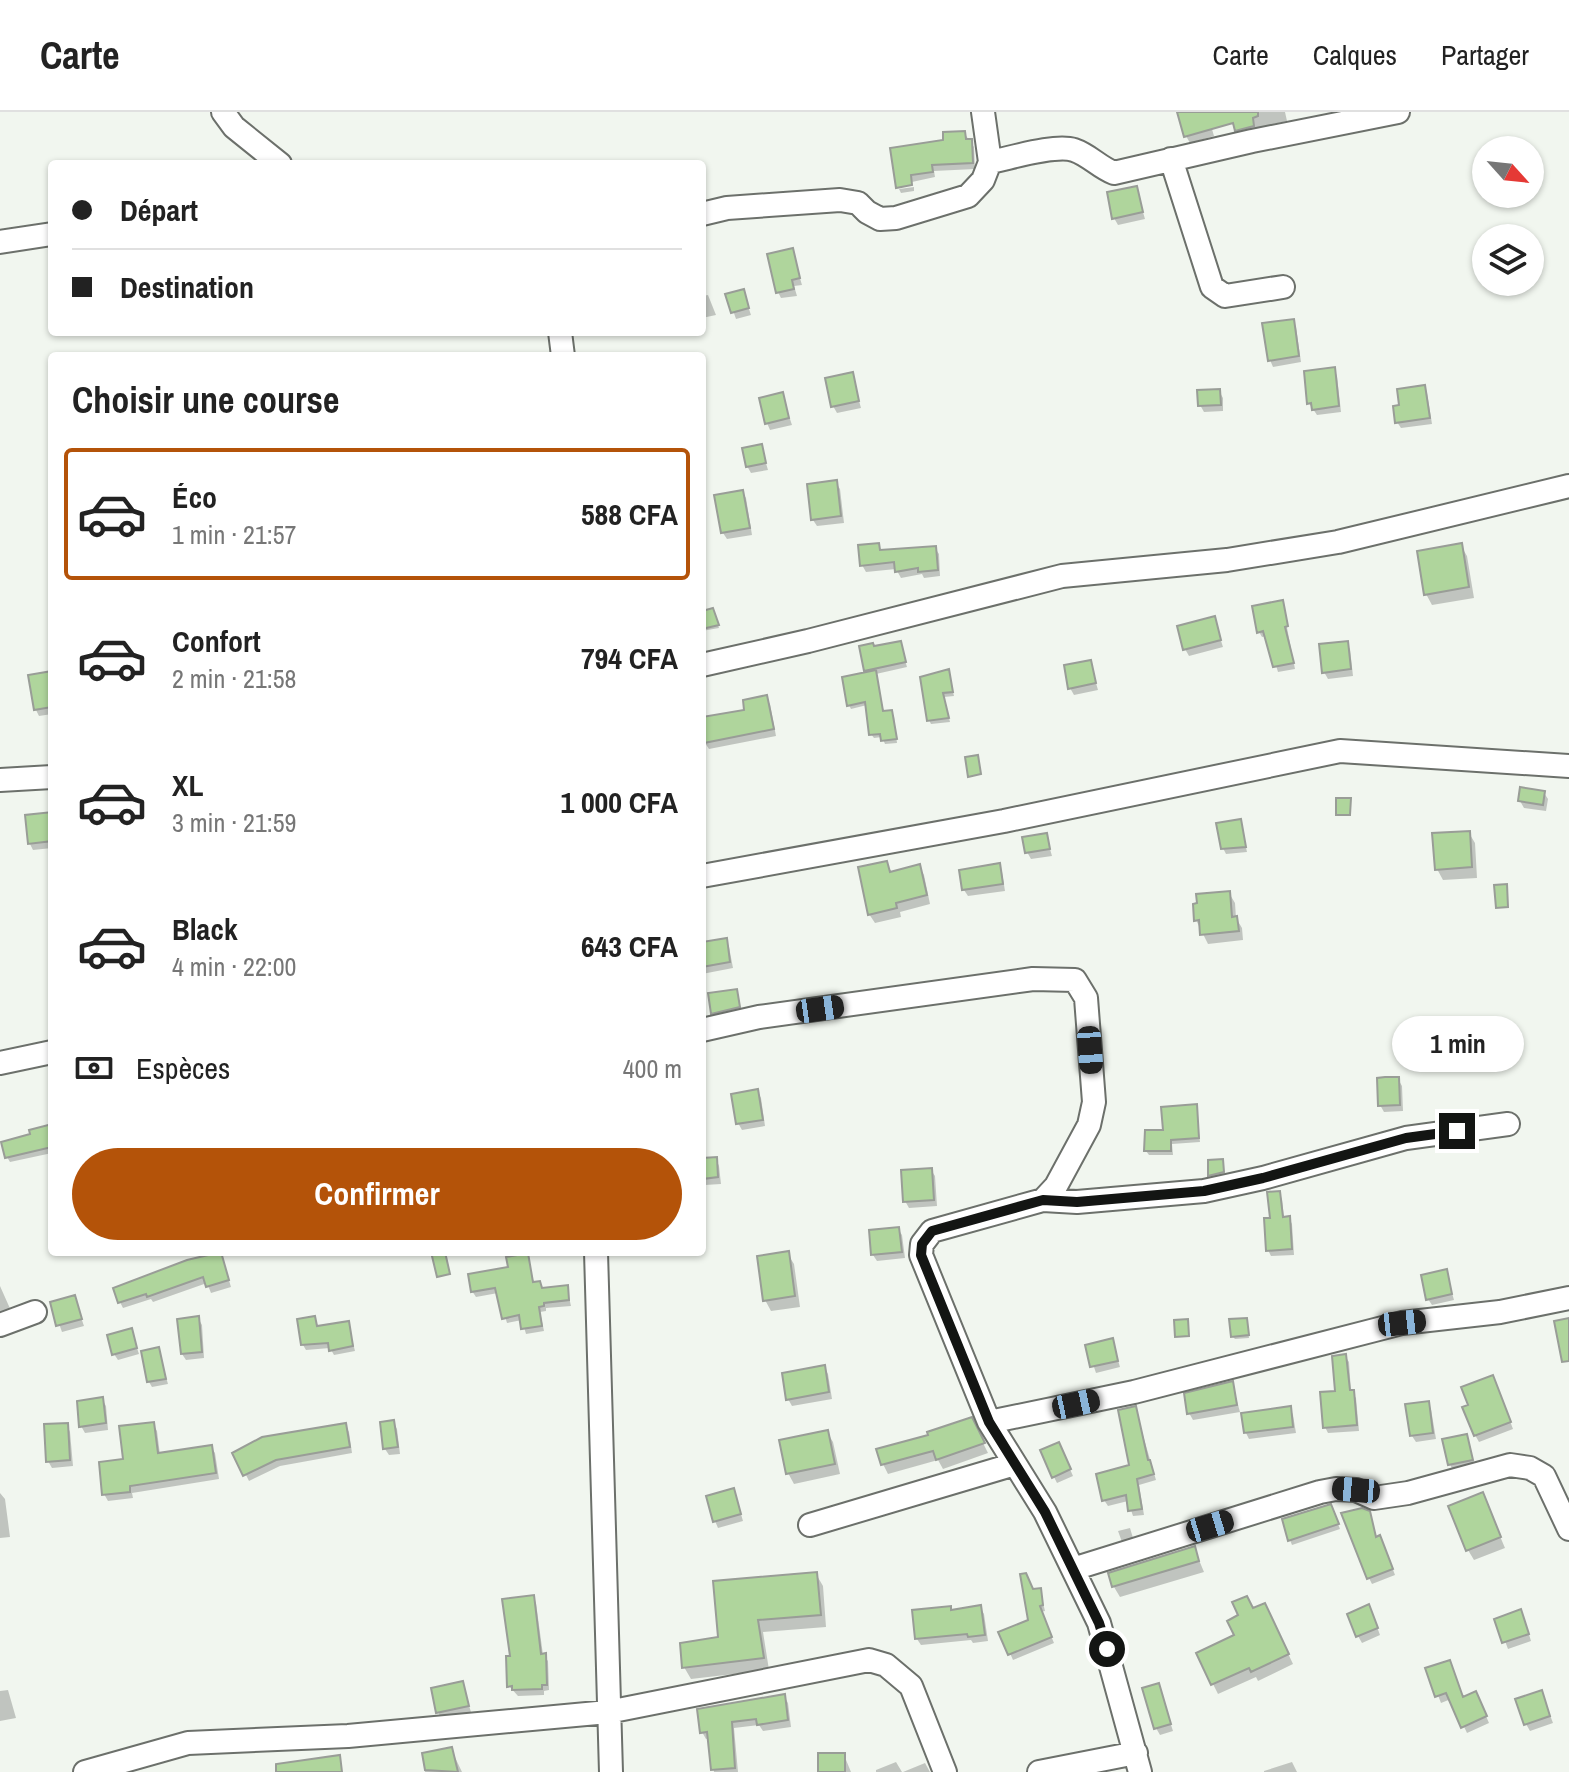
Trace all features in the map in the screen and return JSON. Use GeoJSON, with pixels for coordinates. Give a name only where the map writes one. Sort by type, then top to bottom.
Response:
{"type":"FeatureCollection","features":[{"type":"Feature","properties":{"kind":"street"},"geometry":{"type":"LineString","coordinates":[[223,112],[234,127],[275,160]]}},
{"type":"Feature","properties":{"kind":"street"},"geometry":{"type":"LineString","coordinates":[[706,213],[727,208],[840,200],[858,203],[880,219],[896,218],[968,196],[983,180],[990,162],[983,112]]}},
{"type":"Feature","properties":{"kind":"street"},"geometry":{"type":"LineString","coordinates":[[990,162],[1060,149],[1073,150],[1114,173],[1398,112]]}},
{"type":"Feature","properties":{"kind":"street"},"geometry":{"type":"LineString","coordinates":[[1171,159],[1212,287],[1225,296],[1283,287]]}},
{"type":"Feature","properties":{"kind":"street"},"geometry":{"type":"LineString","coordinates":[[0,242],[48,235]]}},
{"type":"Feature","properties":{"kind":"street"},"geometry":{"type":"LineString","coordinates":[[706,664],[1062,576],[1227,560],[1338,542],[1569,486]]}},
{"type":"Feature","properties":{"kind":"street"},"geometry":{"type":"LineString","coordinates":[[706,875],[1004,821],[1340,751],[1569,766]]}},
{"type":"Feature","properties":{"kind":"street"},"geometry":{"type":"LineString","coordinates":[[0,780],[48,777]]}},
{"type":"Feature","properties":{"kind":"street"},"geometry":{"type":"LineString","coordinates":[[706,1029],[759,1017],[1033,979],[1075,980],[1086,998],[1094,1102],[1089,1125],[1056,1186],[1043,1200]]}},
{"type":"Feature","properties":{"kind":"street"},"geometry":{"type":"LineString","coordinates":[[0,1063],[48,1053]]}},
{"type":"Feature","properties":{"kind":"street"},"geometry":{"type":"LineString","coordinates":[[1039,1772],[1138,1763],[1099,1623],[1045,1512],[989,1422],[921,1255],[922,1244],[932,1231],[1043,1200],[1077,1202],[1204,1191],[1406,1138],[1508,1124]]}},
{"type":"Feature","properties":{"kind":"street"},"geometry":{"type":"LineString","coordinates":[[596,1256],[611,1772]]}},
{"type":"Feature","properties":{"kind":"street"},"geometry":{"type":"LineString","coordinates":[[989,1422],[1134,1392],[1402,1323],[1500,1312],[1569,1298]]}},
{"type":"Feature","properties":{"kind":"street"},"geometry":{"type":"LineString","coordinates":[[0,1325],[35,1312]]}},
{"type":"Feature","properties":{"kind":"street"},"geometry":{"type":"LineString","coordinates":[[810,1525],[1015,1464]]}},
{"type":"Feature","properties":{"kind":"street"},"geometry":{"type":"LineString","coordinates":[[1073,1569],[1320,1492],[1356,1490],[1374,1498],[1408,1493],[1510,1465],[1530,1468],[1544,1476],[1569,1529]]}},
{"type":"Feature","properties":{"kind":"street"},"geometry":{"type":"LineString","coordinates":[[85,1772],[188,1743],[348,1736],[608,1712],[869,1660],[886,1665],[911,1686],[945,1772]]}},
{"type":"Feature","properties":{"kind":"building"},"geometry":{"type":"Polygon","coordinates":[[[1177,112],[1258,112],[1258,116],[1253,118],[1254,126],[1235,131],[1233,123],[1184,137],[1177,112]]]}},
{"type":"Feature","properties":{"kind":"building"},"geometry":{"type":"Polygon","coordinates":[[[965,131],[966,139],[972,139],[973,163],[932,165],[933,172],[911,175],[912,185],[896,188],[890,148],[943,140],[943,132],[965,131]]]}},
{"type":"Feature","properties":{"kind":"building"},"geometry":{"type":"Polygon","coordinates":[[[1137,186],[1143,212],[1112,219],[1107,192],[1137,186]]]}},
{"type":"Feature","properties":{"kind":"building"},"geometry":{"type":"Polygon","coordinates":[[[793,248],[800,278],[792,280],[794,289],[776,293],[767,254],[793,248]]]}},
{"type":"Feature","properties":{"kind":"building"},"geometry":{"type":"Polygon","coordinates":[[[744,289],[749,308],[731,313],[725,294],[744,289]]]}},
{"type":"Feature","properties":{"kind":"building"},"geometry":{"type":"Polygon","coordinates":[[[1294,319],[1299,356],[1268,361],[1262,323],[1294,319]]]}},
{"type":"Feature","properties":{"kind":"building"},"geometry":{"type":"Polygon","coordinates":[[[1335,367],[1339,406],[1312,410],[1311,403],[1307,404],[1304,371],[1335,367]]]}},
{"type":"Feature","properties":{"kind":"building"},"geometry":{"type":"Polygon","coordinates":[[[853,372],[859,401],[831,407],[825,378],[853,372]]]}},
{"type":"Feature","properties":{"kind":"building"},"geometry":{"type":"Polygon","coordinates":[[[1425,385],[1430,418],[1395,423],[1393,406],[1399,405],[1397,389],[1425,385]]]}},
{"type":"Feature","properties":{"kind":"building"},"geometry":{"type":"Polygon","coordinates":[[[1220,389],[1221,405],[1198,406],[1197,390],[1220,389]]]}},
{"type":"Feature","properties":{"kind":"building"},"geometry":{"type":"Polygon","coordinates":[[[783,392],[789,418],[765,424],[759,398],[783,392]]]}},
{"type":"Feature","properties":{"kind":"building"},"geometry":{"type":"Polygon","coordinates":[[[762,444],[766,463],[746,467],[742,448],[762,444]]]}},
{"type":"Feature","properties":{"kind":"building"},"geometry":{"type":"Polygon","coordinates":[[[837,480],[841,516],[811,520],[807,484],[837,480]]]}},
{"type":"Feature","properties":{"kind":"building"},"geometry":{"type":"Polygon","coordinates":[[[743,490],[750,528],[721,533],[714,495],[743,490]]]}},
{"type":"Feature","properties":{"kind":"building"},"geometry":{"type":"Polygon","coordinates":[[[879,543],[880,550],[936,546],[938,570],[918,572],[918,568],[895,572],[894,562],[860,566],[858,545],[879,543]]]}},
{"type":"Feature","properties":{"kind":"building"},"geometry":{"type":"Polygon","coordinates":[[[1462,543],[1469,587],[1424,595],[1417,551],[1462,543]]]}},
{"type":"Feature","properties":{"kind":"building"},"geometry":{"type":"Polygon","coordinates":[[[1283,600],[1288,626],[1285,627],[1294,663],[1273,667],[1263,631],[1257,633],[1252,606],[1283,600]]]}},
{"type":"Feature","properties":{"kind":"building"},"geometry":{"type":"Polygon","coordinates":[[[713,608],[719,625],[706,628],[706,610],[713,608]]]}},
{"type":"Feature","properties":{"kind":"building"},"geometry":{"type":"Polygon","coordinates":[[[1215,616],[1221,640],[1183,650],[1177,626],[1215,616]]]}},
{"type":"Feature","properties":{"kind":"building"},"geometry":{"type":"Polygon","coordinates":[[[901,641],[906,662],[864,671],[859,646],[901,641]]]}},
{"type":"Feature","properties":{"kind":"building"},"geometry":{"type":"Polygon","coordinates":[[[1348,641],[1351,669],[1322,673],[1319,644],[1348,641]]]}},
{"type":"Feature","properties":{"kind":"building"},"geometry":{"type":"Polygon","coordinates":[[[1091,660],[1096,683],[1068,689],[1064,665],[1091,660]]]}},
{"type":"Feature","properties":{"kind":"building"},"geometry":{"type":"Polygon","coordinates":[[[949,669],[953,692],[943,693],[949,718],[927,721],[920,677],[949,669]]]}},
{"type":"Feature","properties":{"kind":"building"},"geometry":{"type":"Polygon","coordinates":[[[876,670],[883,711],[892,710],[897,739],[881,741],[880,734],[869,735],[865,702],[847,706],[842,677],[876,670]]]}},
{"type":"Feature","properties":{"kind":"building"},"geometry":{"type":"Polygon","coordinates":[[[48,672],[48,708],[34,710],[28,675],[48,672]]]}},
{"type":"Feature","properties":{"kind":"building"},"geometry":{"type":"Polygon","coordinates":[[[767,695],[774,729],[706,743],[706,716],[744,710],[743,700],[767,695]]]}},
{"type":"Feature","properties":{"kind":"building"},"geometry":{"type":"Polygon","coordinates":[[[978,755],[981,774],[968,777],[965,757],[978,755]]]}},
{"type":"Feature","properties":{"kind":"building"},"geometry":{"type":"Polygon","coordinates":[[[1520,787],[1545,791],[1543,805],[1518,801],[1520,787]]]}},
{"type":"Feature","properties":{"kind":"building"},"geometry":{"type":"Polygon","coordinates":[[[1336,798],[1351,798],[1350,815],[1336,815],[1336,798]]]}},
{"type":"Feature","properties":{"kind":"building"},"geometry":{"type":"Polygon","coordinates":[[[48,812],[48,842],[28,844],[25,815],[48,812]]]}},
{"type":"Feature","properties":{"kind":"building"},"geometry":{"type":"Polygon","coordinates":[[[1241,819],[1246,847],[1221,849],[1216,823],[1241,819]]]}},
{"type":"Feature","properties":{"kind":"building"},"geometry":{"type":"Polygon","coordinates":[[[1470,831],[1472,867],[1435,870],[1432,833],[1470,831]]]}},
{"type":"Feature","properties":{"kind":"building"},"geometry":{"type":"Polygon","coordinates":[[[1047,833],[1050,849],[1025,853],[1022,837],[1047,833]]]}},
{"type":"Feature","properties":{"kind":"building"},"geometry":{"type":"Polygon","coordinates":[[[887,861],[890,872],[920,864],[927,895],[896,903],[897,908],[868,915],[858,867],[887,861]]]}},
{"type":"Feature","properties":{"kind":"building"},"geometry":{"type":"Polygon","coordinates":[[[1000,863],[1003,884],[962,890],[959,870],[1000,863]]]}},
{"type":"Feature","properties":{"kind":"building"},"geometry":{"type":"Polygon","coordinates":[[[1507,884],[1508,907],[1496,908],[1494,885],[1507,884]]]}},
{"type":"Feature","properties":{"kind":"building"},"geometry":{"type":"Polygon","coordinates":[[[1230,891],[1232,917],[1237,916],[1239,931],[1200,935],[1199,920],[1194,921],[1196,894],[1230,891]]]}},
{"type":"Feature","properties":{"kind":"building"},"geometry":{"type":"Polygon","coordinates":[[[727,938],[730,962],[706,966],[706,941],[727,938]]]}},
{"type":"Feature","properties":{"kind":"building"},"geometry":{"type":"Polygon","coordinates":[[[737,989],[740,1007],[711,1014],[708,993],[737,989]]]}},
{"type":"Feature","properties":{"kind":"building"},"geometry":{"type":"Polygon","coordinates":[[[1399,1077],[1400,1105],[1378,1106],[1377,1078],[1399,1077]]]}},
{"type":"Feature","properties":{"kind":"building"},"geometry":{"type":"Polygon","coordinates":[[[758,1089],[763,1120],[736,1124],[731,1094],[758,1089]]]}},
{"type":"Feature","properties":{"kind":"building"},"geometry":{"type":"Polygon","coordinates":[[[1197,1104],[1199,1138],[1171,1140],[1171,1151],[1144,1151],[1145,1130],[1163,1130],[1161,1107],[1197,1104]]]}},
{"type":"Feature","properties":{"kind":"building"},"geometry":{"type":"Polygon","coordinates":[[[48,1125],[48,1148],[5,1158],[1,1142],[30,1134],[29,1130],[48,1125]]]}},
{"type":"Feature","properties":{"kind":"building"},"geometry":{"type":"Polygon","coordinates":[[[717,1157],[718,1177],[706,1178],[706,1158],[717,1157]]]}},
{"type":"Feature","properties":{"kind":"building"},"geometry":{"type":"Polygon","coordinates":[[[1223,1159],[1224,1172],[1208,1176],[1208,1160],[1223,1159]]]}},
{"type":"Feature","properties":{"kind":"building"},"geometry":{"type":"Polygon","coordinates":[[[932,1168],[934,1200],[903,1202],[901,1170],[932,1168]]]}},
{"type":"Feature","properties":{"kind":"building"},"geometry":{"type":"Polygon","coordinates":[[[1280,1191],[1283,1217],[1290,1216],[1292,1249],[1266,1251],[1264,1218],[1270,1218],[1267,1192],[1280,1191]]]}},
{"type":"Feature","properties":{"kind":"building"},"geometry":{"type":"Polygon","coordinates":[[[899,1227],[902,1252],[871,1255],[869,1230],[899,1227]]]}},
{"type":"Feature","properties":{"kind":"building"},"geometry":{"type":"Polygon","coordinates":[[[789,1251],[795,1296],[763,1301],[757,1256],[789,1251]]]}},
{"type":"Feature","properties":{"kind":"building"},"geometry":{"type":"Polygon","coordinates":[[[222,1256],[229,1280],[206,1287],[203,1277],[147,1297],[146,1294],[118,1303],[113,1288],[187,1260],[222,1256]]]}},
{"type":"Feature","properties":{"kind":"building"},"geometry":{"type":"Polygon","coordinates":[[[432,1256],[446,1256],[450,1274],[437,1277],[432,1256]]]}},
{"type":"Feature","properties":{"kind":"building"},"geometry":{"type":"Polygon","coordinates":[[[529,1256],[533,1282],[540,1281],[542,1288],[568,1285],[569,1300],[544,1303],[539,1307],[542,1326],[521,1329],[519,1315],[502,1319],[495,1288],[471,1292],[468,1274],[508,1267],[506,1257],[529,1256]]]}},
{"type":"Feature","properties":{"kind":"building"},"geometry":{"type":"Polygon","coordinates":[[[1447,1269],[1452,1294],[1426,1300],[1421,1275],[1447,1269]]]}},
{"type":"Feature","properties":{"kind":"building"},"geometry":{"type":"Polygon","coordinates":[[[75,1295],[82,1319],[56,1326],[50,1302],[75,1295]]]}},
{"type":"Feature","properties":{"kind":"building"},"geometry":{"type":"Polygon","coordinates":[[[199,1316],[202,1352],[181,1354],[177,1319],[199,1316]]]}},
{"type":"Feature","properties":{"kind":"building"},"geometry":{"type":"Polygon","coordinates":[[[315,1316],[317,1326],[349,1321],[353,1346],[329,1351],[328,1343],[301,1345],[297,1319],[315,1316]]]}},
{"type":"Feature","properties":{"kind":"building"},"geometry":{"type":"Polygon","coordinates":[[[1247,1318],[1249,1335],[1231,1337],[1229,1319],[1247,1318]]]}},
{"type":"Feature","properties":{"kind":"building"},"geometry":{"type":"Polygon","coordinates":[[[1569,1318],[1569,1361],[1562,1362],[1554,1321],[1569,1318]]]}},
{"type":"Feature","properties":{"kind":"building"},"geometry":{"type":"Polygon","coordinates":[[[1188,1319],[1189,1336],[1175,1337],[1174,1320],[1188,1319]]]}},
{"type":"Feature","properties":{"kind":"building"},"geometry":{"type":"Polygon","coordinates":[[[132,1328],[137,1348],[112,1355],[107,1335],[132,1328]]]}},
{"type":"Feature","properties":{"kind":"building"},"geometry":{"type":"Polygon","coordinates":[[[1113,1338],[1118,1361],[1090,1367],[1085,1345],[1113,1338]]]}},
{"type":"Feature","properties":{"kind":"building"},"geometry":{"type":"Polygon","coordinates":[[[159,1347],[166,1379],[147,1382],[141,1351],[159,1347]]]}},
{"type":"Feature","properties":{"kind":"building"},"geometry":{"type":"Polygon","coordinates":[[[1346,1354],[1357,1425],[1323,1428],[1320,1392],[1335,1391],[1332,1356],[1346,1354]]]}},
{"type":"Feature","properties":{"kind":"building"},"geometry":{"type":"Polygon","coordinates":[[[825,1365],[829,1392],[786,1400],[782,1373],[825,1365]]]}},
{"type":"Feature","properties":{"kind":"building"},"geometry":{"type":"Polygon","coordinates":[[[1493,1375],[1511,1422],[1474,1436],[1462,1407],[1468,1405],[1461,1387],[1493,1375]]]}},
{"type":"Feature","properties":{"kind":"building"},"geometry":{"type":"Polygon","coordinates":[[[1233,1381],[1237,1405],[1187,1414],[1184,1393],[1233,1381]]]}},
{"type":"Feature","properties":{"kind":"building"},"geometry":{"type":"Polygon","coordinates":[[[103,1397],[106,1423],[79,1427],[77,1401],[103,1397]]]}},
{"type":"Feature","properties":{"kind":"building"},"geometry":{"type":"Polygon","coordinates":[[[1429,1401],[1433,1433],[1410,1436],[1405,1404],[1429,1401]]]}},
{"type":"Feature","properties":{"kind":"building"},"geometry":{"type":"Polygon","coordinates":[[[1136,1406],[1154,1474],[1137,1479],[1142,1509],[1128,1511],[1126,1495],[1102,1501],[1096,1474],[1129,1465],[1118,1410],[1136,1406]]]}},
{"type":"Feature","properties":{"kind":"building"},"geometry":{"type":"Polygon","coordinates":[[[1291,1406],[1293,1427],[1244,1433],[1241,1413],[1291,1406]]]}},
{"type":"Feature","properties":{"kind":"building"},"geometry":{"type":"Polygon","coordinates":[[[972,1417],[985,1443],[936,1460],[933,1451],[881,1465],[876,1449],[928,1435],[927,1432],[972,1417]]]}},
{"type":"Feature","properties":{"kind":"building"},"geometry":{"type":"Polygon","coordinates":[[[394,1420],[398,1447],[383,1449],[380,1422],[394,1420]]]}},
{"type":"Feature","properties":{"kind":"building"},"geometry":{"type":"Polygon","coordinates":[[[154,1422],[158,1453],[212,1445],[216,1473],[130,1486],[130,1492],[102,1495],[99,1462],[123,1459],[119,1426],[154,1422]]]}},
{"type":"Feature","properties":{"kind":"building"},"geometry":{"type":"Polygon","coordinates":[[[68,1423],[70,1460],[46,1462],[44,1424],[68,1423]]]}},
{"type":"Feature","properties":{"kind":"building"},"geometry":{"type":"Polygon","coordinates":[[[346,1423],[350,1447],[276,1460],[243,1476],[232,1453],[262,1437],[346,1423]]]}},
{"type":"Feature","properties":{"kind":"building"},"geometry":{"type":"Polygon","coordinates":[[[828,1430],[835,1464],[786,1474],[779,1440],[828,1430]]]}},
{"type":"Feature","properties":{"kind":"building"},"geometry":{"type":"Polygon","coordinates":[[[1467,1434],[1473,1460],[1448,1465],[1442,1439],[1467,1434]]]}},
{"type":"Feature","properties":{"kind":"building"},"geometry":{"type":"Polygon","coordinates":[[[1059,1442],[1071,1469],[1052,1478],[1040,1450],[1059,1442]]]}},
{"type":"Feature","properties":{"kind":"building"},"geometry":{"type":"Polygon","coordinates":[[[734,1488],[741,1514],[713,1522],[706,1496],[734,1488]]]}},
{"type":"Feature","properties":{"kind":"building"},"geometry":{"type":"Polygon","coordinates":[[[1483,1492],[1501,1537],[1466,1551],[1448,1506],[1483,1492]]]}},
{"type":"Feature","properties":{"kind":"building"},"geometry":{"type":"Polygon","coordinates":[[[1331,1504],[1339,1524],[1288,1541],[1282,1519],[1331,1504]]]}},
{"type":"Feature","properties":{"kind":"building"},"geometry":{"type":"Polygon","coordinates":[[[1362,1508],[1370,1511],[1376,1537],[1380,1535],[1393,1569],[1367,1579],[1341,1513],[1362,1508]]]}},
{"type":"Feature","properties":{"kind":"building"},"geometry":{"type":"Polygon","coordinates":[[[1195,1546],[1199,1561],[1112,1587],[1108,1573],[1195,1546]]]}},
{"type":"Feature","properties":{"kind":"building"},"geometry":{"type":"Polygon","coordinates":[[[817,1572],[821,1615],[758,1620],[764,1658],[682,1668],[680,1643],[718,1637],[713,1581],[817,1572]]]}},
{"type":"Feature","properties":{"kind":"building"},"geometry":{"type":"Polygon","coordinates":[[[1026,1573],[1033,1589],[1041,1588],[1043,1605],[1040,1606],[1052,1637],[1008,1655],[998,1632],[1028,1620],[1020,1574],[1026,1573]]]}},
{"type":"Feature","properties":{"kind":"building"},"geometry":{"type":"Polygon","coordinates":[[[534,1595],[541,1654],[546,1653],[547,1685],[542,1685],[542,1689],[512,1690],[512,1686],[507,1687],[506,1656],[510,1656],[502,1599],[534,1595]]]}},
{"type":"Feature","properties":{"kind":"building"},"geometry":{"type":"Polygon","coordinates":[[[1247,1596],[1253,1608],[1265,1603],[1289,1654],[1251,1672],[1249,1668],[1211,1685],[1196,1653],[1234,1635],[1227,1621],[1238,1615],[1232,1602],[1247,1596]]]}},
{"type":"Feature","properties":{"kind":"building"},"geometry":{"type":"Polygon","coordinates":[[[1369,1604],[1378,1628],[1356,1637],[1347,1614],[1369,1604]]]}},
{"type":"Feature","properties":{"kind":"building"},"geometry":{"type":"Polygon","coordinates":[[[981,1605],[985,1635],[915,1639],[912,1610],[951,1606],[951,1610],[981,1605]]]}},
{"type":"Feature","properties":{"kind":"building"},"geometry":{"type":"Polygon","coordinates":[[[1521,1609],[1529,1634],[1502,1643],[1494,1619],[1521,1609]]]}},
{"type":"Feature","properties":{"kind":"building"},"geometry":{"type":"Polygon","coordinates":[[[1450,1660],[1463,1697],[1476,1691],[1487,1716],[1461,1728],[1446,1693],[1435,1697],[1425,1668],[1450,1660]]]}},
{"type":"Feature","properties":{"kind":"building"},"geometry":{"type":"Polygon","coordinates":[[[463,1681],[469,1706],[436,1713],[431,1688],[463,1681]]]}},
{"type":"Feature","properties":{"kind":"building"},"geometry":{"type":"Polygon","coordinates":[[[1159,1683],[1171,1724],[1154,1729],[1142,1688],[1159,1683]]]}},
{"type":"Feature","properties":{"kind":"building"},"geometry":{"type":"Polygon","coordinates":[[[1542,1690],[1550,1716],[1524,1725],[1515,1699],[1542,1690]]]}},
{"type":"Feature","properties":{"kind":"building"},"geometry":{"type":"Polygon","coordinates":[[[785,1694],[788,1720],[757,1725],[756,1719],[732,1722],[735,1768],[711,1770],[707,1732],[700,1733],[697,1709],[785,1694]]]}},
{"type":"Feature","properties":{"kind":"building"},"geometry":{"type":"Polygon","coordinates":[[[452,1747],[458,1772],[425,1770],[422,1753],[452,1747]]]}},
{"type":"Feature","properties":{"kind":"building"},"geometry":{"type":"Polygon","coordinates":[[[818,1753],[845,1753],[845,1772],[818,1772],[818,1753]]]}},
{"type":"Feature","properties":{"kind":"building"},"geometry":{"type":"Polygon","coordinates":[[[340,1755],[342,1772],[276,1772],[276,1764],[340,1755]]]}},
{"type":"Feature","properties":{"kind":"route"},"geometry":{"type":"LineString","coordinates":[[1107,1649],[1099,1623],[1045,1512],[989,1422],[921,1255],[922,1244],[932,1231],[1043,1200],[1077,1202],[1204,1191],[1406,1138],[1457,1131]]}}]}
